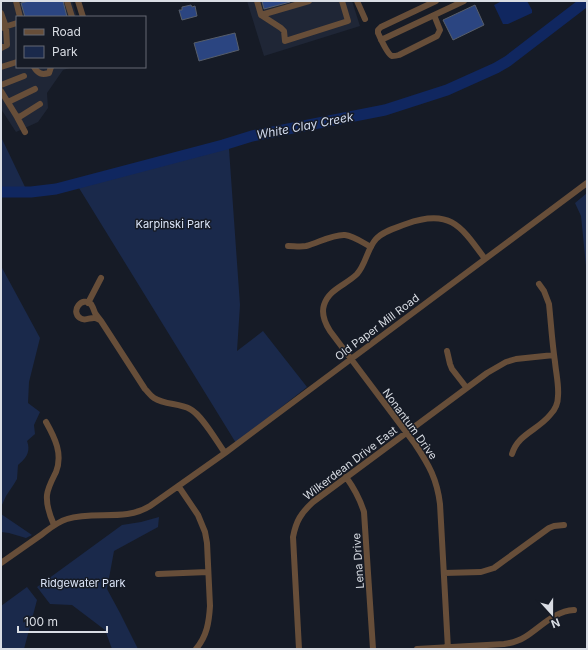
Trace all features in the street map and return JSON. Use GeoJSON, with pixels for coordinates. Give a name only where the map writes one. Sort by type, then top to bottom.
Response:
{"type":"FeatureCollection","features":[{"type":"Feature","properties":{"kind":"street"},"geometry":{"type":"LineString","coordinates":[[16,1],[20,16]]}},
{"type":"Feature","properties":{"kind":"street"},"geometry":{"type":"LineString","coordinates":[[67,1],[72,16]]}},
{"type":"Feature","properties":{"kind":"street"},"geometry":{"type":"LineString","coordinates":[[78,1],[83,16]]}},
{"type":"Feature","properties":{"kind":"street"},"geometry":{"type":"LineString","coordinates":[[256,1],[261,15],[284,31],[285,41],[348,21],[342,1]]}},
{"type":"Feature","properties":{"kind":"street"},"geometry":{"type":"LineString","coordinates":[[261,15],[309,1]]}},
{"type":"Feature","properties":{"kind":"street"},"geometry":{"type":"LineString","coordinates":[[357,1],[365,19]]}},
{"type":"Feature","properties":{"kind":"street"},"geometry":{"type":"LineString","coordinates":[[434,15],[440,30],[437,36],[399,55],[394,56],[388,52],[378,33],[381,26],[436,1]]}},
{"type":"Feature","properties":{"kind":"street"},"geometry":{"type":"LineString","coordinates":[[381,40],[464,1]]}},
{"type":"Feature","properties":{"kind":"street"},"geometry":{"type":"LineString","coordinates":[[1,13],[3,28],[8,45],[1,48]]}},
{"type":"Feature","properties":{"kind":"street"},"geometry":{"type":"LineString","coordinates":[[3,28],[16,23]]}},
{"type":"Feature","properties":{"kind":"street"},"geometry":{"type":"LineString","coordinates":[[1,67],[16,62]]}},
{"type":"Feature","properties":{"kind":"street"},"geometry":{"type":"LineString","coordinates":[[35,68],[38,72],[44,74],[49,73],[51,68]]}},
{"type":"Feature","properties":{"kind":"street"},"geometry":{"type":"LineString","coordinates":[[1,85],[24,76]]}},
{"type":"Feature","properties":{"kind":"street"},"geometry":{"type":"LineString","coordinates":[[8,102],[35,90]]}},
{"type":"Feature","properties":{"kind":"street"},"geometry":{"type":"LineString","coordinates":[[1,91],[25,132]]}},
{"type":"Feature","properties":{"kind":"street"},"geometry":{"type":"LineString","coordinates":[[17,117],[40,104]]}},
{"type":"Feature","properties":{"kind":"street","name":"Old Paper Mill Road"},"geometry":{"type":"LineString","coordinates":[[1,563],[54,525],[67,518],[76,516],[139,512],[150,506],[179,487],[225,453],[587,183]]}},
{"type":"Feature","properties":{"kind":"street"},"geometry":{"type":"LineString","coordinates":[[288,246],[307,246],[335,236],[346,235],[371,246],[375,239],[387,232],[422,219],[436,218],[450,222],[461,229],[485,259]]}},
{"type":"Feature","properties":{"kind":"street","name":"Nonantum Drive"},"geometry":{"type":"LineString","coordinates":[[371,246],[363,264],[356,274],[334,291],[326,300],[324,307],[324,320],[330,331],[406,432],[431,470],[437,486],[440,504],[448,648]]}},
{"type":"Feature","properties":{"kind":"street"},"geometry":{"type":"LineString","coordinates":[[88,303],[101,278]]}},
{"type":"Feature","properties":{"kind":"street"},"geometry":{"type":"LineString","coordinates":[[512,454],[514,448],[522,437],[546,420],[551,414],[555,408],[558,395],[548,304],[544,291],[539,284]]}},
{"type":"Feature","properties":{"kind":"street"},"geometry":{"type":"LineString","coordinates":[[101,321],[94,318],[84,320],[77,316],[76,312],[78,305],[84,302],[92,306],[141,384],[150,395],[161,401],[181,405],[192,410],[202,420],[225,453]]}},
{"type":"Feature","properties":{"kind":"street"},"geometry":{"type":"LineString","coordinates":[[447,351],[452,369],[466,387]]}},
{"type":"Feature","properties":{"kind":"street","name":"Wilkerdean Drive East"},"geometry":{"type":"LineString","coordinates":[[299,649],[293,536],[299,517],[306,508],[466,387],[487,373],[506,362],[527,357],[554,355]]}},
{"type":"Feature","properties":{"kind":"street"},"geometry":{"type":"LineString","coordinates":[[46,422],[55,438],[59,454],[56,470],[47,495],[47,503],[54,525]]}},
{"type":"Feature","properties":{"kind":"street","name":"Lena Drive"},"geometry":{"type":"LineString","coordinates":[[346,477],[358,495],[364,512],[374,649]]}},
{"type":"Feature","properties":{"kind":"street"},"geometry":{"type":"LineString","coordinates":[[179,487],[192,505],[202,524],[207,543],[210,606],[209,624],[203,640],[196,649]]}},
{"type":"Feature","properties":{"kind":"street"},"geometry":{"type":"LineString","coordinates":[[444,573],[481,572],[494,568],[549,528],[564,525]]}},
{"type":"Feature","properties":{"kind":"street"},"geometry":{"type":"LineString","coordinates":[[158,574],[208,572]]}},
{"type":"Feature","properties":{"kind":"street"},"geometry":{"type":"LineString","coordinates":[[417,649],[504,644],[525,637],[556,614],[567,610],[574,610]]}},
{"type":"Feature","properties":{"kind":"shaded area"},"geometry":{"type":"Polygon","coordinates":[[[1,1],[72,1],[77,16],[16,16],[16,68],[70,68],[63,70],[47,93],[48,108],[38,122],[16,132],[1,109],[1,1]]]}},
{"type":"Feature","properties":{"kind":"shaded area"},"geometry":{"type":"Polygon","coordinates":[[[247,1],[352,1],[360,26],[264,56],[247,1]]]}},
{"type":"Feature","properties":{"kind":"shaded area"},"geometry":{"type":"Polygon","coordinates":[[[502,1],[527,1],[532,13],[508,24],[503,24],[494,5],[502,1]]]}},
{"type":"Feature","properties":{"kind":"green space"},"geometry":{"type":"Polygon","coordinates":[[[1,137],[25,187],[1,187],[1,137]]]}},
{"type":"Feature","properties":{"kind":"green space","name":"Karpinski Park"},"geometry":{"type":"Polygon","coordinates":[[[223,149],[229,149],[240,305],[237,351],[263,331],[307,387],[236,443],[79,188],[146,167],[201,156],[223,149]]]}},
{"type":"Feature","properties":{"kind":"green space"},"geometry":{"type":"Polygon","coordinates":[[[587,193],[587,276],[581,216],[575,203],[587,193]]]}},
{"type":"Feature","properties":{"kind":"green space"},"geometry":{"type":"Polygon","coordinates":[[[1,266],[40,338],[29,382],[28,403],[40,412],[34,425],[35,434],[27,441],[28,452],[18,465],[17,479],[1,507],[2,487],[1,266]]]}},
{"type":"Feature","properties":{"kind":"green space"},"geometry":{"type":"Polygon","coordinates":[[[1,514],[32,535],[26,538],[1,532],[1,514]]]}},
{"type":"Feature","properties":{"kind":"green space","name":"Ridgewater Park"},"geometry":{"type":"Polygon","coordinates":[[[159,517],[158,527],[114,551],[107,589],[138,649],[112,649],[105,630],[72,605],[50,604],[37,587],[122,525],[159,517]]]}},
{"type":"Feature","properties":{"kind":"green space"},"geometry":{"type":"Polygon","coordinates":[[[27,587],[37,600],[24,649],[1,649],[1,606],[27,587]]]}},
{"type":"Feature","properties":{"kind":"building"},"geometry":{"type":"Polygon","coordinates":[[[29,1],[63,1],[67,16],[25,16],[21,3],[29,1]]]}},
{"type":"Feature","properties":{"kind":"building"},"geometry":{"type":"Polygon","coordinates":[[[262,1],[290,1],[290,2],[264,9],[262,1]]]}},
{"type":"Feature","properties":{"kind":"building"},"geometry":{"type":"Polygon","coordinates":[[[191,5],[192,7],[195,6],[197,16],[182,20],[179,10],[182,10],[182,7],[191,5]]]}},
{"type":"Feature","properties":{"kind":"building"},"geometry":{"type":"Polygon","coordinates":[[[475,5],[484,25],[453,40],[443,20],[475,5]]]}},
{"type":"Feature","properties":{"kind":"building"},"geometry":{"type":"Polygon","coordinates":[[[235,33],[239,50],[199,61],[194,43],[235,33]]]}},
{"type":"Feature","properties":{"kind":"waterway","name":"White Clay Creek"},"geometry":{"type":"LineString","coordinates":[[1,192],[31,192],[56,189],[252,136],[385,110],[447,90],[508,61],[586,1]]}}]}
